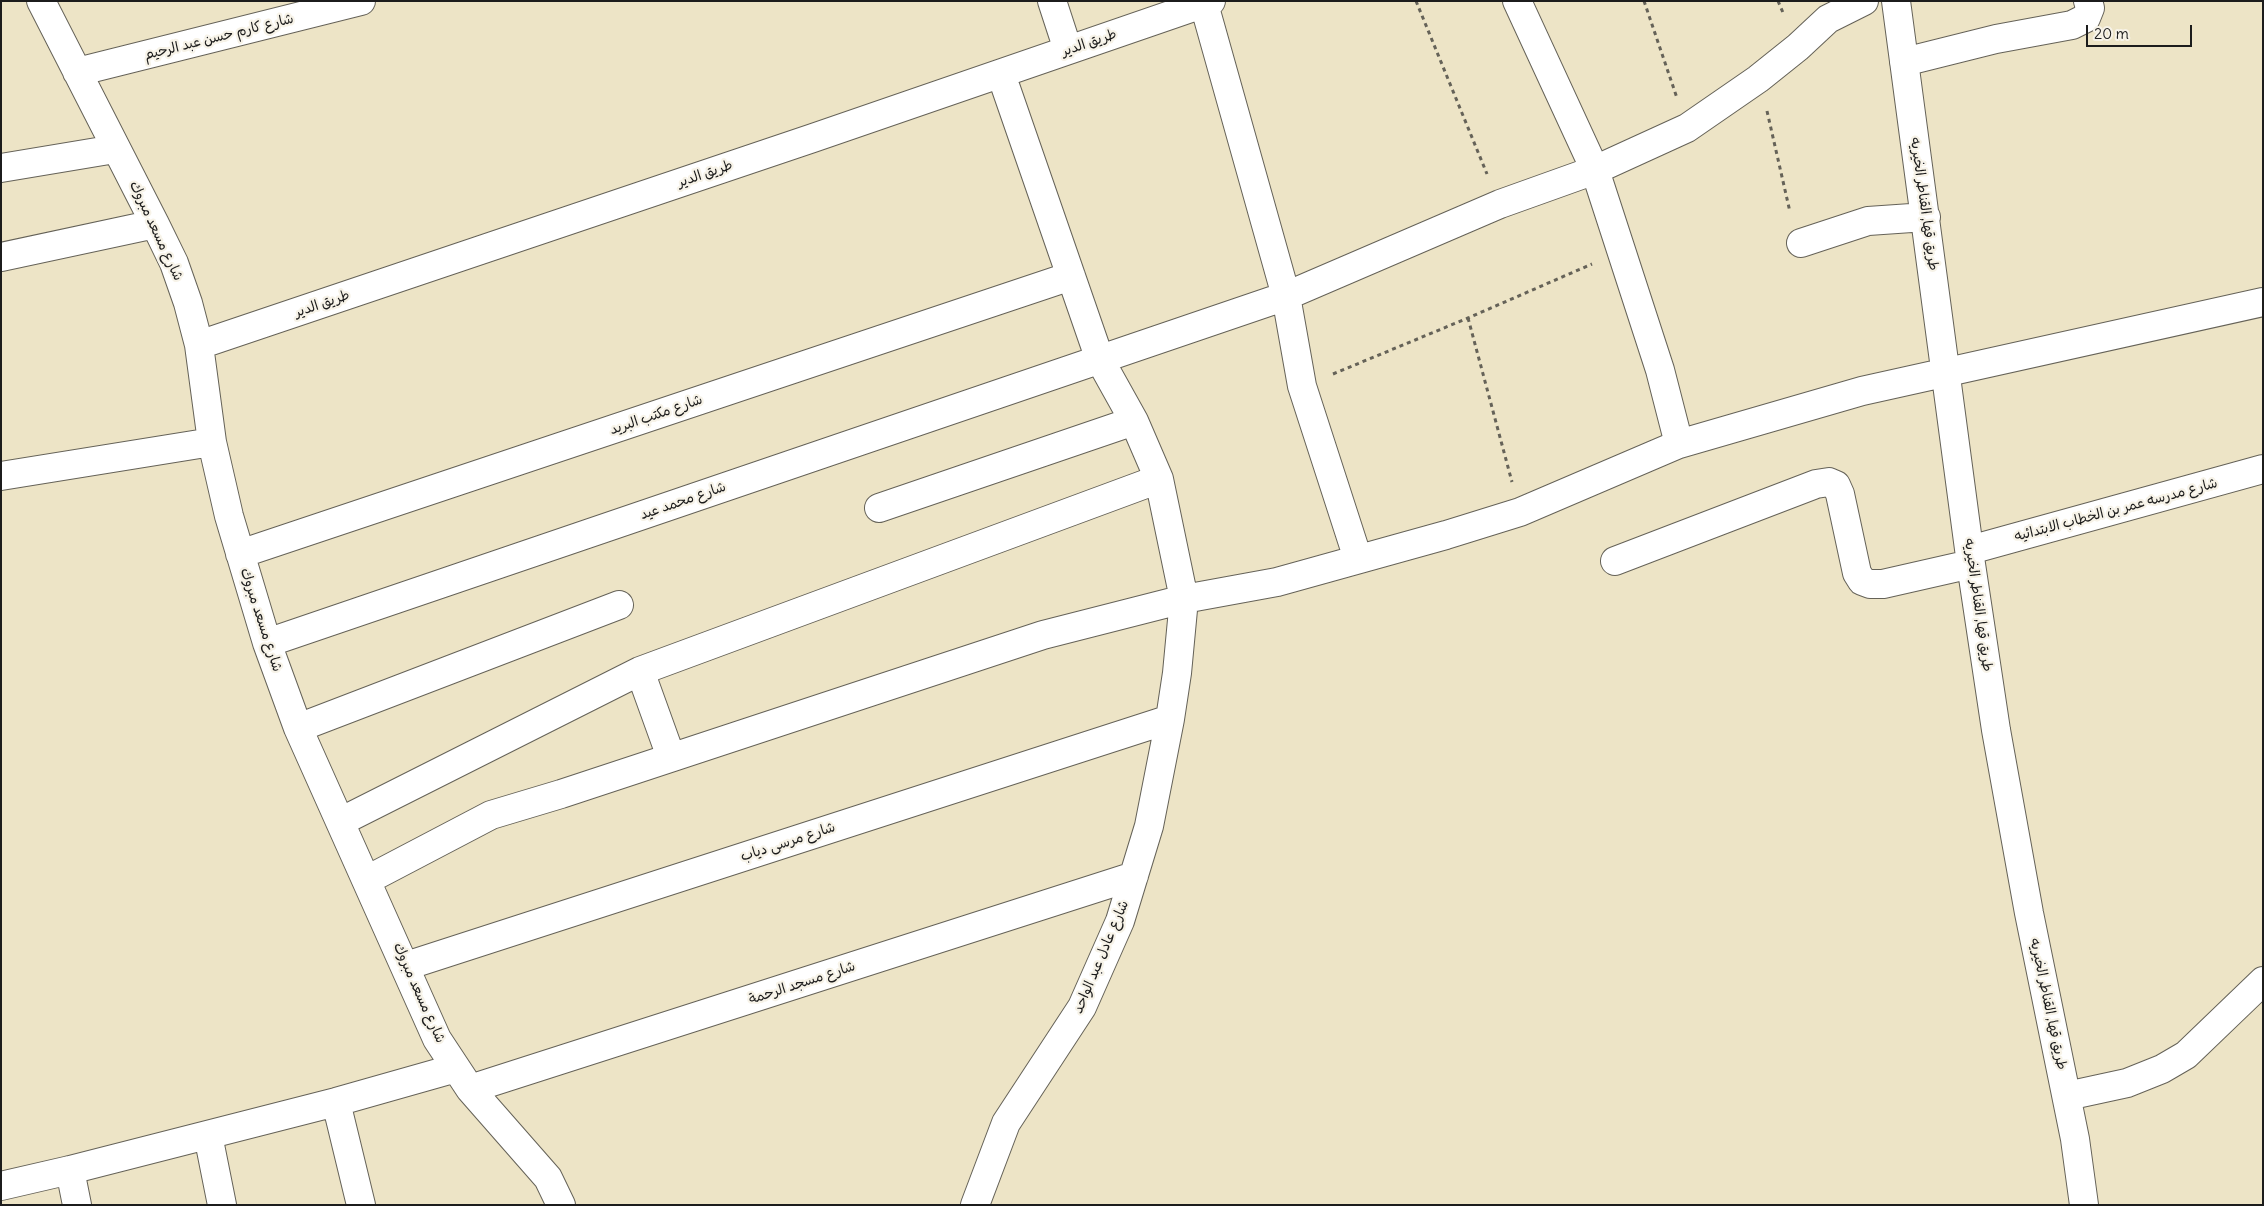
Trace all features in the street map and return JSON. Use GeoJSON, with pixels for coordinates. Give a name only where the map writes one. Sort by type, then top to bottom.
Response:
{"type":"FeatureCollection","features":[{"type":"Feature","properties":{"kind":"street","name":"شارع مسعد مبروك"},"geometry":{"type":"LineString","coordinates":[[41,1],[174,263],[188,303],[199,345],[212,442],[229,516],[267,643],[298,728],[438,1038],[463,1079],[548,1178],[561,1205]]}},
{"type":"Feature","properties":{"kind":"street","name":"شارع كارم حسن عبد الرحيم"},"geometry":{"type":"LineString","coordinates":[[77,72],[361,1]]}},
{"type":"Feature","properties":{"kind":"street"},"geometry":{"type":"LineString","coordinates":[[1052,1],[1068,50]]}},
{"type":"Feature","properties":{"kind":"street"},"geometry":{"type":"LineString","coordinates":[[1518,1],[1595,170],[1660,370],[1679,444]]}},
{"type":"Feature","properties":{"kind":"street","name":"شارع محمد عيد"},"geometry":{"type":"LineString","coordinates":[[267,643],[1286,296],[1500,204],[1595,170],[1687,128],[1758,79],[1798,47],[1828,19],[1864,1]]}},
{"type":"Feature","properties":{"kind":"street","name":"طريق قها, القناطر الخيريه"},"geometry":{"type":"LineString","coordinates":[[1896,1],[1970,557],[1996,730],[2025,894],[2067,1096],[2084,1205]]}},
{"type":"Feature","properties":{"kind":"street"},"geometry":{"type":"LineString","coordinates":[[1904,62],[1996,39],[2072,25],[2086,18],[2090,8],[2088,1]]}},
{"type":"Feature","properties":{"kind":"street"},"geometry":{"type":"LineString","coordinates":[[1208,2],[1286,296],[1302,386],[1358,559]]}},
{"type":"Feature","properties":{"kind":"street","name":"طريق الدير"},"geometry":{"type":"LineString","coordinates":[[199,345],[1000,74],[1068,50],[1148,12],[1208,2]]}},
{"type":"Feature","properties":{"kind":"street","name":"شارع عادل عبد الواحد"},"geometry":{"type":"LineString","coordinates":[[975,1205],[1006,1123],[1082,1007],[1120,921],[1149,826],[1170,719],[1177,673],[1184,599],[1159,479],[1134,421],[1100,360],[1000,74]]}},
{"type":"Feature","properties":{"kind":"street"},"geometry":{"type":"LineString","coordinates":[[1,168],[116,149]]}},
{"type":"Feature","properties":{"kind":"street"},"geometry":{"type":"LineString","coordinates":[[1801,243],[1868,220],[1926,217]]}},
{"type":"Feature","properties":{"kind":"street"},"geometry":{"type":"LineString","coordinates":[[1,257],[155,224]]}},
{"type":"Feature","properties":{"kind":"street","name":"شارع مكتب البريد"},"geometry":{"type":"LineString","coordinates":[[240,554],[1071,276]]}},
{"type":"Feature","properties":{"kind":"street"},"geometry":{"type":"LineString","coordinates":[[367,880],[491,815],[562,794],[1043,635],[1184,599],[1277,582],[1520,512],[1679,444],[1862,391],[2263,302]]}},
{"type":"Feature","properties":{"kind":"street"},"geometry":{"type":"LineString","coordinates":[[879,508],[1134,421]]}},
{"type":"Feature","properties":{"kind":"street"},"geometry":{"type":"LineString","coordinates":[[1,476],[212,442]]}},
{"type":"Feature","properties":{"kind":"street","name":"شارع مدرسه عمر بن الخطاب الابتدائيه"},"geometry":{"type":"LineString","coordinates":[[1615,562],[1816,484],[1829,482],[1836,486],[1840,494],[1857,573],[1862,581],[1870,584],[1883,584],[2263,469]]}},
{"type":"Feature","properties":{"kind":"street"},"geometry":{"type":"LineString","coordinates":[[340,822],[640,671],[1159,479]]}},
{"type":"Feature","properties":{"kind":"street"},"geometry":{"type":"LineString","coordinates":[[298,728],[619,605]]}},
{"type":"Feature","properties":{"kind":"street"},"geometry":{"type":"LineString","coordinates":[[640,671],[671,757]]}},
{"type":"Feature","properties":{"kind":"street","name":"شارع مرسى دياب"},"geometry":{"type":"LineString","coordinates":[[406,966],[1170,719]]}},
{"type":"Feature","properties":{"kind":"street","name":"شارع مسجد الرحمة"},"geometry":{"type":"LineString","coordinates":[[1,1186],[336,1102],[463,1079],[1134,876]]}},
{"type":"Feature","properties":{"kind":"street"},"geometry":{"type":"LineString","coordinates":[[2067,1096],[2127,1083],[2162,1069],[2186,1055],[2263,981]]}},
{"type":"Feature","properties":{"kind":"street"},"geometry":{"type":"LineString","coordinates":[[336,1102],[361,1205]]}},
{"type":"Feature","properties":{"kind":"street"},"geometry":{"type":"LineString","coordinates":[[208,1135],[222,1205]]}},
{"type":"Feature","properties":{"kind":"street"},"geometry":{"type":"LineString","coordinates":[[70,1170],[77,1205]]}},
{"type":"Feature","properties":{"kind":"path"},"geometry":{"type":"LineString","coordinates":[[1416,1],[1500,204]]}},
{"type":"Feature","properties":{"kind":"path"},"geometry":{"type":"LineString","coordinates":[[1644,1],[1687,128]]}},
{"type":"Feature","properties":{"kind":"path"},"geometry":{"type":"LineString","coordinates":[[1758,79],[1770,122],[1796,240],[1801,243]]}},
{"type":"Feature","properties":{"kind":"path"},"geometry":{"type":"LineString","coordinates":[[1302,386],[1468,318],[1622,251]]}},
{"type":"Feature","properties":{"kind":"path"},"geometry":{"type":"LineString","coordinates":[[1468,318],[1520,512]]}}]}
